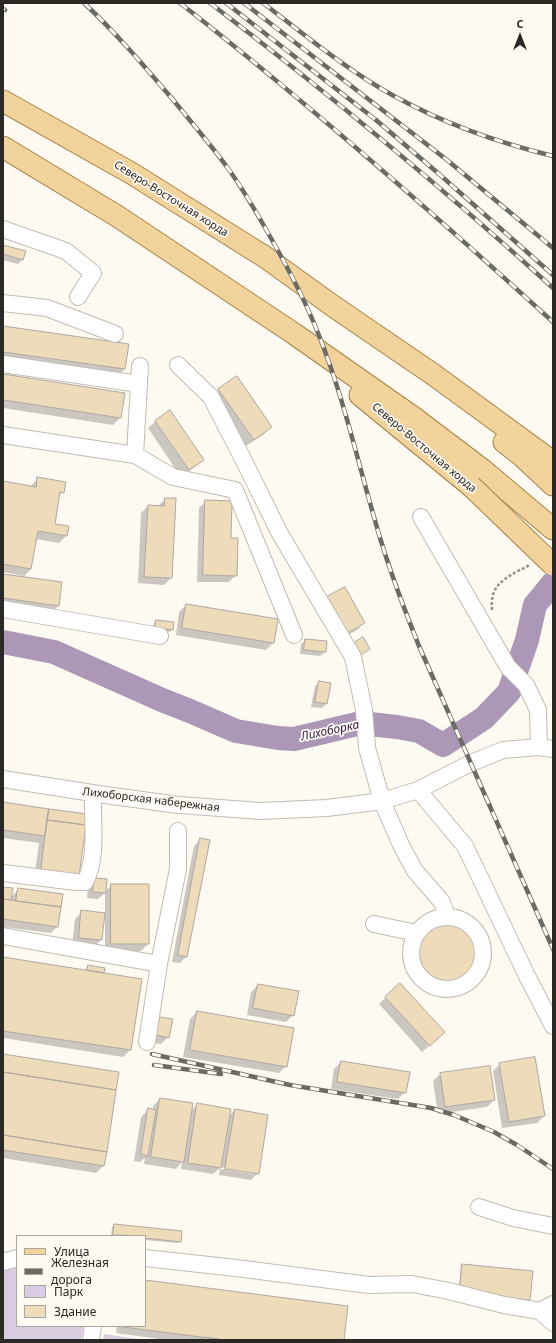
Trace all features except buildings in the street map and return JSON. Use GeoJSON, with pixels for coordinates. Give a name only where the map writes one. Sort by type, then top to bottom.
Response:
{"type":"FeatureCollection","features":[{"type":"Feature","properties":{"kind":"main road","name":"Северо-Восточная хорда"},"geometry":{"type":"LineString","coordinates":[[3,101],[131,173],[265,257],[527,451],[553,462]]}},
{"type":"Feature","properties":{"kind":"main road","name":"Северо-Восточная хорда"},"geometry":{"type":"LineString","coordinates":[[3,147],[117,216],[293,334],[359,394],[477,478],[553,529]]}},
{"type":"Feature","properties":{"kind":"main road","name":"Северо-Восточная хорда"},"geometry":{"type":"LineString","coordinates":[[527,451],[553,485]]}},
{"type":"Feature","properties":{"kind":"main road","name":"Северо-Восточная хорда"},"geometry":{"type":"LineString","coordinates":[[477,478],[543,563]]}},
{"type":"Feature","properties":{"kind":"street"},"geometry":{"type":"LineString","coordinates":[[3,229],[66,251],[93,273],[78,297]]}},
{"type":"Feature","properties":{"kind":"street"},"geometry":{"type":"LineString","coordinates":[[3,303],[47,308],[115,334]]}},
{"type":"Feature","properties":{"kind":"street"},"geometry":{"type":"LineString","coordinates":[[3,364],[139,384]]}},
{"type":"Feature","properties":{"kind":"street"},"geometry":{"type":"LineString","coordinates":[[178,365],[211,397],[247,466],[278,532],[353,657],[364,710],[367,748],[382,801],[401,845],[415,871],[442,902],[447,916]]}},
{"type":"Feature","properties":{"kind":"street"},"geometry":{"type":"LineString","coordinates":[[135,455],[140,366]]}},
{"type":"Feature","properties":{"kind":"street"},"geometry":{"type":"LineString","coordinates":[[3,435],[135,455],[173,477],[235,490],[294,635]]}},
{"type":"Feature","properties":{"kind":"street"},"geometry":{"type":"LineString","coordinates":[[422,517],[508,667],[526,686],[538,710],[546,748]]}},
{"type":"Feature","properties":{"kind":"street"},"geometry":{"type":"LineString","coordinates":[[3,609],[160,636]]}},
{"type":"Feature","properties":{"kind":"street","name":"Лихоборская набережная"},"geometry":{"type":"LineString","coordinates":[[3,779],[94,794],[180,805],[261,811],[327,808],[382,801],[418,790],[472,763],[503,750],[546,748]]}},
{"type":"Feature","properties":{"kind":"street"},"geometry":{"type":"LineString","coordinates":[[418,790],[465,846],[527,976],[553,1026]]}},
{"type":"Feature","properties":{"kind":"street"},"geometry":{"type":"LineString","coordinates":[[3,873],[85,882],[93,859],[94,794]]}},
{"type":"Feature","properties":{"kind":"street"},"geometry":{"type":"LineString","coordinates":[[147,1042],[159,964],[178,869],[178,831]]}},
{"type":"Feature","properties":{"kind":"street"},"geometry":{"type":"LineString","coordinates":[[447,916],[460,918],[472,926],[480,937],[484,950],[482,964],[476,976],[465,985],[452,989],[438,988],[426,983],[416,973],[411,960],[411,946],[416,934],[424,924],[434,918],[447,916]]}},
{"type":"Feature","properties":{"kind":"street"},"geometry":{"type":"LineString","coordinates":[[374,924],[416,934]]}},
{"type":"Feature","properties":{"kind":"street"},"geometry":{"type":"LineString","coordinates":[[3,936],[159,964]]}},
{"type":"Feature","properties":{"kind":"street"},"geometry":{"type":"LineString","coordinates":[[479,1207],[513,1218],[553,1226]]}},
{"type":"Feature","properties":{"kind":"street"},"geometry":{"type":"LineString","coordinates":[[3,1262],[16,1258]]}},
{"type":"Feature","properties":{"kind":"street"},"geometry":{"type":"LineString","coordinates":[[146,1258],[369,1285],[412,1284],[449,1291],[504,1305],[546,1307],[553,1323]]}},
{"type":"Feature","properties":{"kind":"street"},"geometry":{"type":"LineString","coordinates":[[91,1340],[93,1327]]}},
{"type":"Feature","properties":{"kind":"path"},"geometry":{"type":"LineString","coordinates":[[493,616],[492,603],[496,587],[512,574],[528,567],[543,563]]}},
{"type":"Feature","properties":{"kind":"green space"},"geometry":{"type":"Polygon","coordinates":[[[16,1263],[16,1327],[84,1327],[81,1340],[3,1340],[3,1268],[16,1263]]]}},
{"type":"Feature","properties":{"kind":"green space"},"geometry":{"type":"Polygon","coordinates":[[[104,1334],[146,1340],[103,1340],[104,1334]]]}},
{"type":"Feature","properties":{"kind":"waterway","name":"Лихоборка"},"geometry":{"type":"LineString","coordinates":[[3,642],[54,652],[236,731],[294,739],[361,723],[419,731],[443,745],[484,718],[509,692],[527,640],[535,605],[553,583]]}},
{"type":"Feature","properties":{"kind":"railway"},"geometry":{"type":"LineString","coordinates":[[84,3],[141,63],[221,159],[251,203],[308,309],[328,358],[352,436],[373,515],[394,581],[419,646],[553,949]]}},
{"type":"Feature","properties":{"kind":"railway"},"geometry":{"type":"LineString","coordinates":[[180,3],[276,80],[370,159],[553,322]]}},
{"type":"Feature","properties":{"kind":"railway"},"geometry":{"type":"LineString","coordinates":[[210,3],[298,71],[384,142],[470,214],[553,288]]}},
{"type":"Feature","properties":{"kind":"railway"},"geometry":{"type":"LineString","coordinates":[[226,3],[376,120],[553,275]]}},
{"type":"Feature","properties":{"kind":"railway"},"geometry":{"type":"LineString","coordinates":[[244,3],[447,160],[553,248]]}},
{"type":"Feature","properties":{"kind":"railway"},"geometry":{"type":"LineString","coordinates":[[263,3],[343,64],[394,96],[432,115],[472,131],[512,145],[553,156]]}},
{"type":"Feature","properties":{"kind":"railway"},"geometry":{"type":"LineString","coordinates":[[152,1054],[290,1085],[431,1108],[454,1115],[494,1132],[517,1145],[553,1169]]}},
{"type":"Feature","properties":{"kind":"railway"},"geometry":{"type":"LineString","coordinates":[[154,1065],[221,1074]]}}]}
